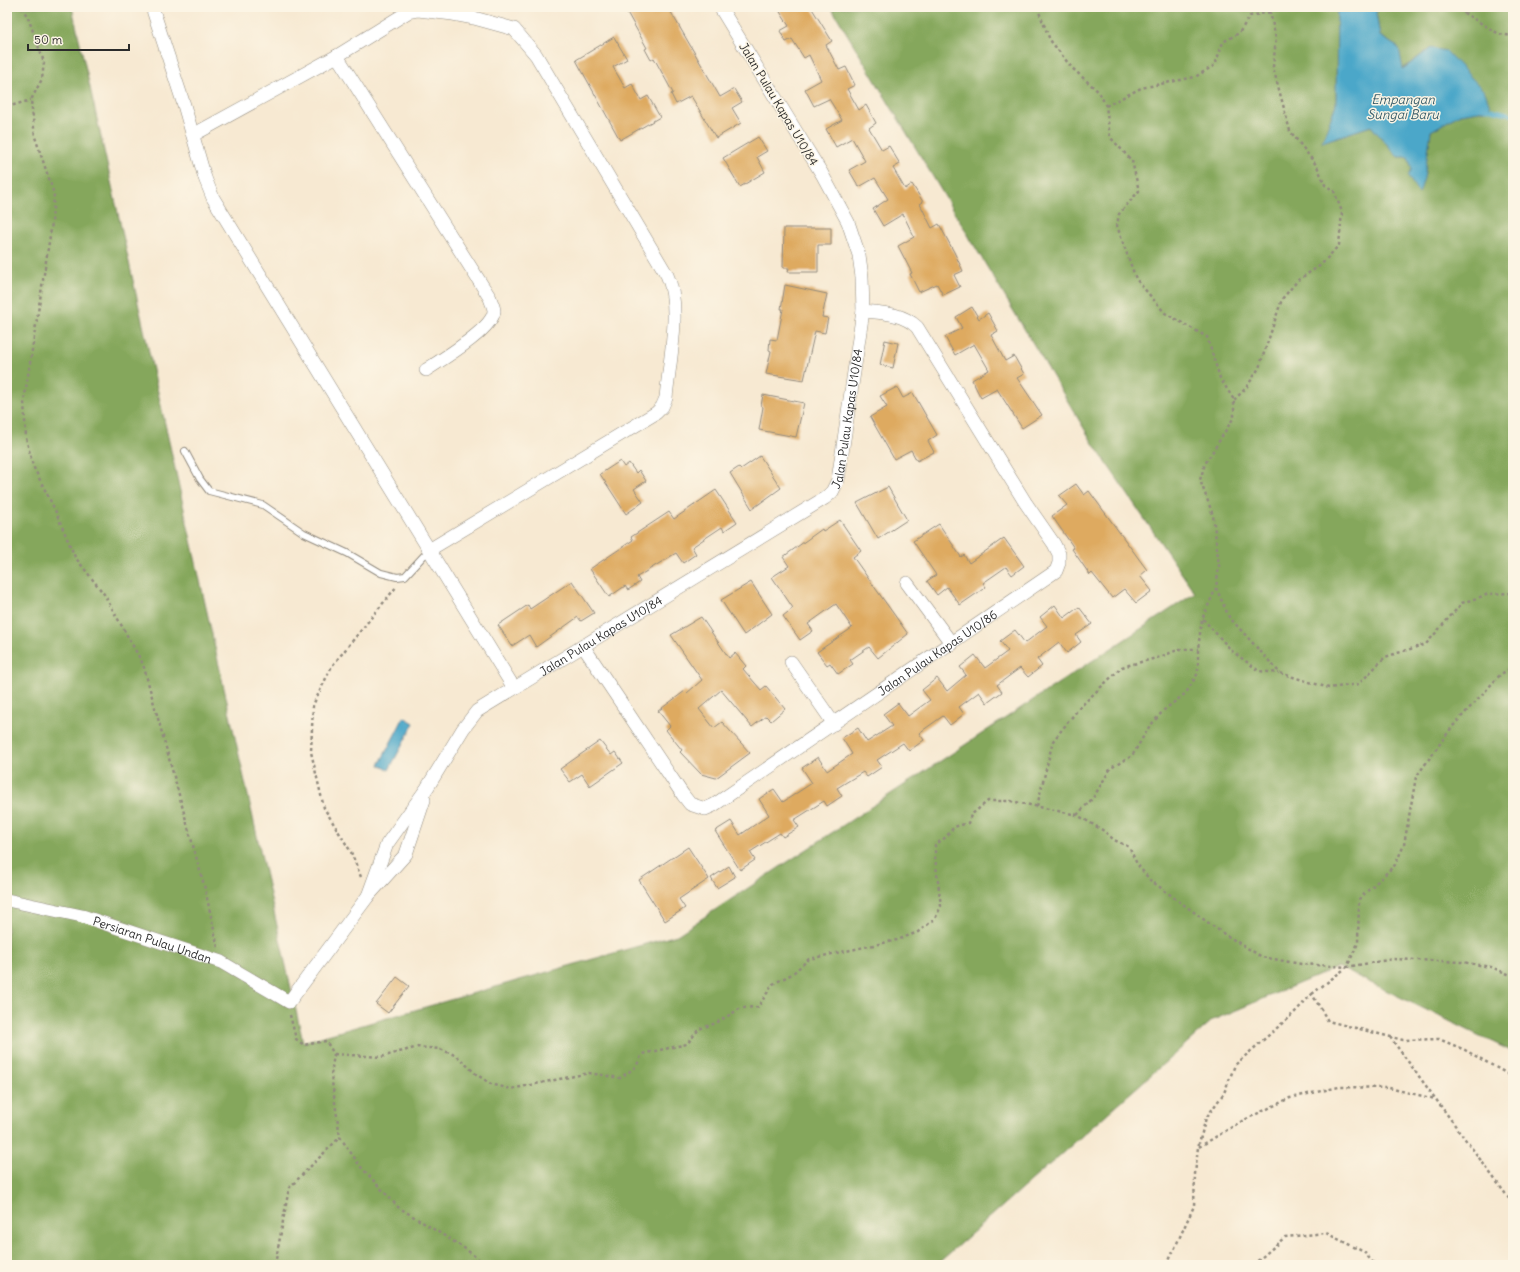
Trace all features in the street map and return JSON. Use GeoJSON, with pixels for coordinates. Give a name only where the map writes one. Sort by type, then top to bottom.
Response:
{"type":"FeatureCollection","features":[{"type":"Feature","properties":{"kind":"street"},"geometry":{"type":"LineString","coordinates":[[152,7],[193,135],[205,178],[214,198],[514,688]]}},
{"type":"Feature","properties":{"kind":"street","name":"Jalan Pulau Kapas U10/84"},"geometry":{"type":"LineString","coordinates":[[427,788],[463,729],[477,711],[832,492],[838,480],[863,311],[862,277],[859,256],[848,222],[822,174],[720,7]]}},
{"type":"Feature","properties":{"kind":"street"},"geometry":{"type":"LineString","coordinates":[[193,135],[337,56],[408,12],[418,10],[474,18],[514,29],[536,55],[672,285],[674,315],[666,398],[662,407],[656,413],[429,550]]}},
{"type":"Feature","properties":{"kind":"street"},"geometry":{"type":"LineString","coordinates":[[337,56],[490,298],[494,311],[490,321],[479,333],[426,370]]}},
{"type":"Feature","properties":{"kind":"street","name":"Jalan Pulau Kapas U10/86"},"geometry":{"type":"LineString","coordinates":[[583,646],[690,804],[697,808],[705,809],[714,806],[1050,577],[1056,571],[1059,563],[1059,554],[1025,502],[918,327],[909,319],[863,311]]}},
{"type":"Feature","properties":{"kind":"street"},"geometry":{"type":"LineString","coordinates":[[907,583],[952,644]]}},
{"type":"Feature","properties":{"kind":"street"},"geometry":{"type":"LineString","coordinates":[[791,662],[834,724]]}},
{"type":"Feature","properties":{"kind":"street"},"geometry":{"type":"LineString","coordinates":[[289,1002],[368,896],[406,854],[427,788]]}},
{"type":"Feature","properties":{"kind":"street"},"geometry":{"type":"LineString","coordinates":[[368,896],[387,844],[427,788]]}},
{"type":"Feature","properties":{"kind":"street","name":"Persiaran Pulau Undan"},"geometry":{"type":"LineString","coordinates":[[7,900],[82,916],[221,962],[289,1002]]}},
{"type":"Feature","properties":{"kind":"lane"},"geometry":{"type":"LineString","coordinates":[[185,451],[200,479],[209,491],[263,506],[304,533],[347,553],[381,573],[397,577],[405,576],[429,550]]}},
{"type":"Feature","properties":{"kind":"path"},"geometry":{"type":"LineString","coordinates":[[22,7],[29,20],[44,62],[42,79],[31,100],[34,136],[54,194],[52,223],[24,401],[26,438],[33,466],[55,510],[75,557],[104,594],[142,664],[205,889],[221,962]]}},
{"type":"Feature","properties":{"kind":"path"},"geometry":{"type":"LineString","coordinates":[[1040,7],[1039,12],[1050,40],[1072,68],[1099,92],[1106,106],[1110,137],[1132,161],[1139,191],[1119,214],[1117,226],[1136,279],[1165,313],[1207,337],[1220,378],[1234,400],[1234,417],[1205,464],[1200,480],[1213,515],[1219,566],[1216,588],[1202,619],[1198,649],[1198,673],[1186,693],[1164,710],[1149,727],[1132,756],[1111,768],[1093,798],[1078,815]]}},
{"type":"Feature","properties":{"kind":"path"},"geometry":{"type":"LineString","coordinates":[[1234,400],[1246,388],[1259,368],[1282,299],[1298,280],[1321,265],[1339,244],[1342,212],[1334,191],[1325,185],[1317,166],[1290,130],[1273,67],[1276,39],[1269,7]]}},
{"type":"Feature","properties":{"kind":"path"},"geometry":{"type":"LineString","coordinates":[[1462,7],[1464,13],[1500,34],[1513,36]]}},
{"type":"Feature","properties":{"kind":"path"},"geometry":{"type":"LineString","coordinates":[[1106,106],[1141,88],[1195,77],[1215,65],[1224,42],[1239,33],[1250,16],[1271,12]]}},
{"type":"Feature","properties":{"kind":"path"},"geometry":{"type":"LineString","coordinates":[[7,108],[31,100]]}},
{"type":"Feature","properties":{"kind":"path"},"geometry":{"type":"LineString","coordinates":[[368,896],[352,852],[324,808],[311,752],[313,705],[332,666],[405,576]]}},
{"type":"Feature","properties":{"kind":"path"},"geometry":{"type":"LineString","coordinates":[[1216,588],[1229,617],[1280,673]]}},
{"type":"Feature","properties":{"kind":"path"},"geometry":{"type":"LineString","coordinates":[[1202,619],[1232,651],[1259,671],[1280,673],[1329,688],[1359,684],[1385,657],[1426,644],[1462,603],[1489,594],[1513,593]]}},
{"type":"Feature","properties":{"kind":"path"},"geometry":{"type":"LineString","coordinates":[[1037,806],[1053,741],[1080,707],[1122,667],[1160,657],[1180,649],[1198,649]]}},
{"type":"Feature","properties":{"kind":"path"},"geometry":{"type":"LineString","coordinates":[[1167,1265],[1194,1206],[1195,1174],[1198,1148],[1206,1118],[1224,1093],[1235,1065],[1312,994],[1347,967],[1358,943],[1359,899],[1395,865],[1404,845],[1416,777],[1452,727],[1500,675],[1513,666]]}},
{"type":"Feature","properties":{"kind":"path"},"geometry":{"type":"LineString","coordinates":[[334,1054],[381,1057],[418,1048],[440,1049],[457,1056],[476,1074],[491,1084],[511,1089],[589,1073],[620,1078],[636,1067],[642,1054],[687,1044],[699,1029],[716,1023],[741,1008],[758,1007],[773,984],[792,974],[810,959],[897,940],[918,932],[935,919],[941,906],[935,845],[946,837],[954,827],[968,823],[971,815],[988,800],[1011,801],[1078,815],[1104,831],[1114,840],[1129,846],[1137,864],[1150,880],[1221,932],[1262,957],[1301,964],[1347,967],[1393,959],[1462,962],[1491,967],[1513,976]]}},
{"type":"Feature","properties":{"kind":"path"},"geometry":{"type":"LineString","coordinates":[[1312,994],[1328,1021],[1403,1040],[1439,1039],[1464,1050],[1513,1077]]}},
{"type":"Feature","properties":{"kind":"path"},"geometry":{"type":"LineString","coordinates":[[289,1002],[290,1021],[296,1039],[304,1045],[326,1041],[334,1054],[331,1075],[340,1137],[360,1166],[398,1207],[464,1248],[486,1265]]}},
{"type":"Feature","properties":{"kind":"path"},"geometry":{"type":"LineString","coordinates":[[1390,1037],[1513,1204]]}},
{"type":"Feature","properties":{"kind":"path"},"geometry":{"type":"LineString","coordinates":[[1198,1148],[1242,1122],[1290,1098],[1339,1087],[1389,1088],[1435,1099]]}},
{"type":"Feature","properties":{"kind":"path"},"geometry":{"type":"LineString","coordinates":[[275,1265],[289,1188],[340,1137]]}},
{"type":"Feature","properties":{"kind":"path"},"geometry":{"type":"LineString","coordinates":[[1253,1265],[1285,1237],[1326,1233],[1364,1252],[1375,1265]]}},
{"type":"Feature","properties":{"kind":"green space"},"geometry":{"type":"Polygon","coordinates":[[[7,7],[72,7],[303,1042],[677,935],[1195,593],[1094,445],[831,7],[1337,7],[1336,104],[1322,142],[1371,126],[1398,157],[1408,157],[1412,169],[1424,178],[1431,131],[1460,114],[1490,109],[1431,48],[1402,69],[1399,48],[1380,36],[1376,13],[1379,7],[1513,7],[1513,1052],[1338,967],[1213,1020],[936,1265],[7,1265],[7,7]]]}},
{"type":"Feature","properties":{"kind":"water","name":"Empangan Sungai Baru"},"geometry":{"type":"Polygon","coordinates":[[[1337,7],[1379,7],[1376,13],[1380,36],[1399,48],[1403,69],[1431,48],[1446,51],[1485,92],[1491,109],[1460,114],[1431,131],[1424,178],[1419,194],[1408,176],[1412,169],[1408,157],[1398,157],[1371,126],[1322,142],[1336,104],[1337,7]]]}},
{"type":"Feature","properties":{"kind":"water"},"geometry":{"type":"Polygon","coordinates":[[[404,717],[414,723],[389,770],[379,765],[404,717]]]}},
{"type":"Feature","properties":{"kind":"building"},"geometry":{"type":"Polygon","coordinates":[[[624,7],[668,7],[720,97],[734,89],[742,102],[732,108],[741,123],[716,138],[691,96],[676,104],[671,94],[673,93],[654,58],[651,60],[645,49],[647,48],[624,7]]]}},
{"type":"Feature","properties":{"kind":"building"},"geometry":{"type":"Polygon","coordinates":[[[777,7],[811,7],[832,41],[826,45],[839,70],[846,67],[855,85],[847,89],[859,110],[866,105],[876,123],[869,128],[882,150],[889,146],[900,164],[893,168],[905,189],[912,184],[923,202],[920,204],[932,228],[939,224],[954,252],[963,271],[954,275],[960,287],[943,295],[937,284],[919,292],[910,274],[912,273],[898,246],[914,237],[903,214],[883,226],[873,209],[888,199],[875,178],[859,187],[849,170],[865,161],[852,138],[836,147],[826,129],[842,120],[829,99],[814,106],[805,89],[821,80],[809,55],[804,58],[792,39],[786,42],[780,31],[789,26],[777,7]]]}},
{"type":"Feature","properties":{"kind":"building"},"geometry":{"type":"Polygon","coordinates":[[[614,37],[627,59],[613,67],[625,88],[632,84],[641,100],[648,96],[660,117],[620,140],[576,60],[614,37]]]}},
{"type":"Feature","properties":{"kind":"building"},"geometry":{"type":"Polygon","coordinates":[[[758,137],[767,151],[757,157],[765,172],[740,187],[723,158],[758,137]]]}},
{"type":"Feature","properties":{"kind":"building"},"geometry":{"type":"Polygon","coordinates":[[[784,228],[831,228],[831,245],[818,245],[818,272],[788,272],[789,268],[783,268],[784,228]]]}},
{"type":"Feature","properties":{"kind":"building"},"geometry":{"type":"Polygon","coordinates":[[[785,285],[827,294],[822,317],[828,318],[825,333],[815,331],[804,380],[766,374],[771,351],[769,350],[770,339],[777,340],[783,309],[781,309],[785,285]]]}},
{"type":"Feature","properties":{"kind":"building"},"geometry":{"type":"Polygon","coordinates":[[[972,307],[979,319],[988,313],[998,331],[991,335],[1005,361],[1014,356],[1024,374],[1017,378],[1042,415],[1022,428],[997,389],[981,398],[972,380],[989,370],[974,344],[955,355],[945,337],[962,328],[956,317],[972,307]]]}},
{"type":"Feature","properties":{"kind":"building"},"geometry":{"type":"Polygon","coordinates":[[[885,340],[898,343],[893,368],[880,365],[885,340]]]}},
{"type":"Feature","properties":{"kind":"building"},"geometry":{"type":"Polygon","coordinates":[[[897,387],[903,398],[913,393],[937,435],[928,441],[934,452],[917,461],[911,450],[894,459],[870,417],[887,407],[880,396],[897,387]]]}},
{"type":"Feature","properties":{"kind":"building"},"geometry":{"type":"Polygon","coordinates":[[[763,395],[804,403],[796,437],[759,430],[763,407],[761,406],[763,395]]]}},
{"type":"Feature","properties":{"kind":"building"},"geometry":{"type":"Polygon","coordinates":[[[760,456],[781,488],[752,509],[730,473],[739,467],[741,469],[760,456]]]}},
{"type":"Feature","properties":{"kind":"building"},"geometry":{"type":"Polygon","coordinates":[[[620,461],[624,467],[629,463],[636,473],[639,470],[646,481],[634,489],[643,502],[626,514],[600,474],[620,461]]]}},
{"type":"Feature","properties":{"kind":"building"},"geometry":{"type":"Polygon","coordinates":[[[1076,484],[1084,495],[1089,491],[1147,570],[1140,576],[1152,591],[1136,603],[1124,589],[1112,598],[1092,573],[1090,575],[1052,516],[1067,505],[1059,496],[1076,484]]]}},
{"type":"Feature","properties":{"kind":"building"},"geometry":{"type":"Polygon","coordinates":[[[888,487],[907,520],[878,539],[857,503],[888,487]]]}},
{"type":"Feature","properties":{"kind":"building"},"geometry":{"type":"Polygon","coordinates":[[[716,490],[737,522],[724,531],[722,527],[692,547],[696,554],[683,563],[676,553],[637,577],[640,582],[628,590],[625,586],[609,597],[590,569],[633,540],[631,537],[669,512],[674,519],[716,490]]]}},
{"type":"Feature","properties":{"kind":"building"},"geometry":{"type":"Polygon","coordinates":[[[840,520],[861,551],[853,557],[908,634],[878,658],[869,647],[850,660],[853,664],[838,674],[830,663],[827,665],[817,652],[852,628],[836,604],[808,624],[813,631],[800,640],[783,616],[793,608],[772,577],[789,566],[783,557],[822,529],[823,531],[840,520]]]}},
{"type":"Feature","properties":{"kind":"building"},"geometry":{"type":"Polygon","coordinates":[[[939,524],[961,557],[964,555],[969,563],[1004,538],[1024,566],[1012,575],[1006,567],[983,583],[986,587],[960,605],[947,587],[937,595],[927,581],[936,575],[913,541],[939,524]]]}},
{"type":"Feature","properties":{"kind":"building"},"geometry":{"type":"Polygon","coordinates":[[[572,581],[594,613],[581,621],[578,617],[536,647],[529,635],[512,646],[498,625],[528,605],[530,609],[572,581]]]}},
{"type":"Feature","properties":{"kind":"building"},"geometry":{"type":"Polygon","coordinates":[[[751,582],[772,614],[744,635],[721,600],[751,582]]]}},
{"type":"Feature","properties":{"kind":"building"},"geometry":{"type":"Polygon","coordinates":[[[1055,605],[1064,618],[1079,607],[1092,624],[1076,635],[1081,642],[1067,653],[1059,642],[1037,659],[1042,666],[1028,677],[1020,668],[997,685],[1002,692],[987,703],[979,692],[959,707],[964,714],[950,725],[943,716],[919,733],[924,740],[909,751],[903,743],[877,760],[882,767],[867,777],[863,772],[837,788],[842,796],[827,806],[824,801],[794,820],[799,827],[783,837],[780,833],[750,852],[755,860],[740,870],[715,831],[731,821],[740,835],[769,815],[759,799],[774,789],[783,802],[812,783],[802,768],[818,757],[827,771],[852,754],[842,738],[858,728],[867,742],[892,726],[883,714],[898,703],[908,716],[930,700],[922,690],[937,678],[947,691],[966,675],[960,667],[975,655],[985,668],[1008,651],[1000,641],[1015,630],[1025,643],[1047,626],[1040,617],[1055,605]]]}},
{"type":"Feature","properties":{"kind":"building"},"geometry":{"type":"Polygon","coordinates":[[[701,617],[729,658],[735,653],[746,666],[743,669],[761,690],[766,686],[785,709],[771,721],[766,716],[752,727],[721,690],[699,709],[714,728],[722,722],[750,753],[716,778],[701,774],[680,752],[682,750],[666,730],[670,726],[658,711],[685,691],[687,693],[702,680],[671,635],[701,617]]]}},
{"type":"Feature","properties":{"kind":"building"},"geometry":{"type":"Polygon","coordinates":[[[600,741],[611,755],[615,752],[623,763],[590,786],[582,774],[570,782],[560,769],[600,741]]]}},
{"type":"Feature","properties":{"kind":"building"},"geometry":{"type":"Polygon","coordinates":[[[688,847],[709,879],[679,899],[685,908],[665,921],[639,880],[688,847]]]}},
{"type":"Feature","properties":{"kind":"building"},"geometry":{"type":"Polygon","coordinates":[[[729,866],[735,877],[717,888],[711,878],[729,866]]]}},
{"type":"Feature","properties":{"kind":"building"},"geometry":{"type":"Polygon","coordinates":[[[397,977],[409,986],[388,1013],[376,1004],[397,977]]]}},
{"type":"Feature","properties":{"kind":"waterway"},"geometry":{"type":"LineString","coordinates":[[1486,108],[1513,115]]}}]}
